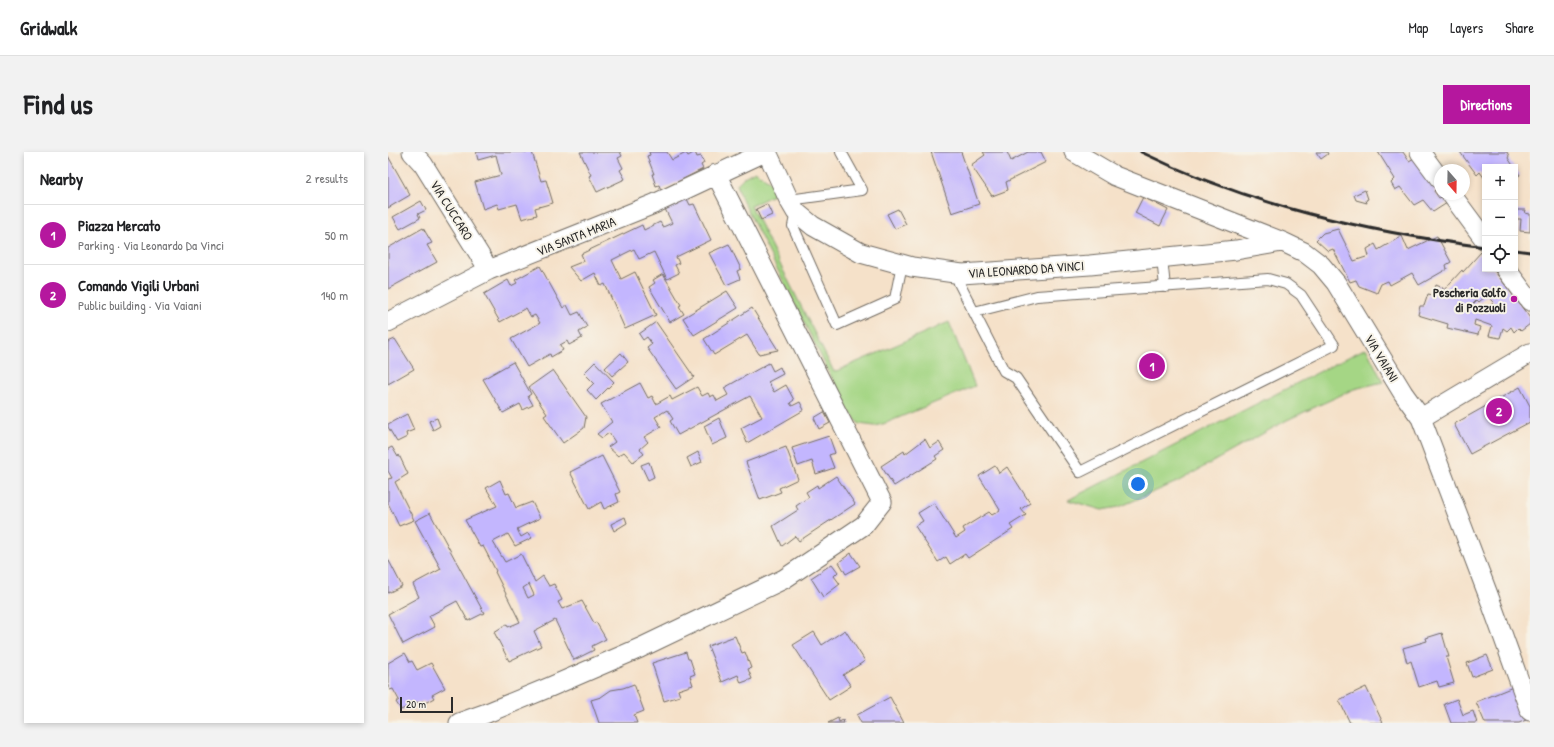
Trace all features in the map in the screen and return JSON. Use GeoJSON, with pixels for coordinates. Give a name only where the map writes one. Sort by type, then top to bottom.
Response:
{"type":"FeatureCollection","features":[{"type":"Feature","properties":{"kind":"street","name":"VIA CUCCARO"},"geometry":{"type":"LineString","coordinates":[[412,152],[423,164],[489,270]]}},
{"type":"Feature","properties":{"kind":"street","name":"VIA SANTA MARIA"},"geometry":{"type":"LineString","coordinates":[[388,322],[489,270],[654,204],[766,152]]}},
{"type":"Feature","properties":{"kind":"street"},"geometry":{"type":"LineString","coordinates":[[766,152],[793,206]]}},
{"type":"Feature","properties":{"kind":"street","name":"VIA VAIANI"},"geometry":{"type":"LineString","coordinates":[[1074,152],[1115,176],[1283,242],[1304,252],[1321,265],[1336,283],[1403,393],[1421,418],[1489,597],[1530,711]]}},
{"type":"Feature","properties":{"kind":"street"},"geometry":{"type":"LineString","coordinates":[[1420,152],[1434,171]]}},
{"type":"Feature","properties":{"kind":"street"},"geometry":{"type":"LineString","coordinates":[[458,723],[488,713],[640,648],[784,580],[864,525],[882,502],[716,174]]}},
{"type":"Feature","properties":{"kind":"street"},"geometry":{"type":"LineString","coordinates":[[1455,200],[1482,236]]}},
{"type":"Feature","properties":{"kind":"street","name":"VIA LEONARDO DA VINCI"},"geometry":{"type":"LineString","coordinates":[[793,206],[813,226],[861,253],[912,267],[958,273],[1090,265],[1236,250],[1283,242]]}},
{"type":"Feature","properties":{"kind":"street"},"geometry":{"type":"LineString","coordinates":[[1508,272],[1530,301]]}},
{"type":"Feature","properties":{"kind":"street"},"geometry":{"type":"LineString","coordinates":[[1421,418],[1530,353]]}},
{"type":"Feature","properties":{"kind":"lane"},"geometry":{"type":"LineString","coordinates":[[841,152],[862,190],[831,195],[793,206],[793,226],[837,325],[895,299],[902,264]]}},
{"type":"Feature","properties":{"kind":"lane"},"geometry":{"type":"LineString","coordinates":[[1162,258],[1165,287]]}},
{"type":"Feature","properties":{"kind":"lane"},"geometry":{"type":"LineString","coordinates":[[958,273],[959,283],[1004,371],[1016,378],[1080,472],[1334,345],[1301,295],[1286,284],[1268,279],[1037,296],[974,312]]}},
{"type":"Feature","properties":{"kind":"green space"},"geometry":{"type":"Polygon","coordinates":[[[755,171],[773,184],[773,195],[751,206],[834,372],[949,322],[975,386],[886,423],[875,426],[859,424],[848,410],[741,197],[737,184],[744,177],[755,171]]]}},
{"type":"Feature","properties":{"kind":"green space"},"geometry":{"type":"Polygon","coordinates":[[[1366,348],[1383,382],[1354,389],[1287,420],[1177,482],[1119,507],[1102,510],[1068,500],[1366,348]]]}},
{"type":"Feature","properties":{"kind":"building"},"geometry":{"type":"Polygon","coordinates":[[[476,152],[532,152],[541,181],[546,180],[553,203],[535,208],[537,215],[522,219],[517,204],[499,209],[497,204],[483,209],[475,182],[501,175],[496,155],[478,160],[476,152]]]}},
{"type":"Feature","properties":{"kind":"building"},"geometry":{"type":"Polygon","coordinates":[[[580,152],[620,152],[622,156],[618,158],[623,168],[620,170],[625,179],[597,192],[580,152]]]}},
{"type":"Feature","properties":{"kind":"building"},"geometry":{"type":"Polygon","coordinates":[[[649,152],[667,152],[672,160],[686,153],[688,156],[695,152],[697,157],[701,156],[704,163],[701,165],[703,169],[661,190],[659,185],[656,186],[652,174],[654,174],[647,156],[650,155],[649,152]]]}},
{"type":"Feature","properties":{"kind":"building"},"geometry":{"type":"Polygon","coordinates":[[[931,152],[961,152],[979,204],[952,213],[931,152]]]}},
{"type":"Feature","properties":{"kind":"building"},"geometry":{"type":"Polygon","coordinates":[[[983,152],[1007,152],[1011,161],[1028,152],[1041,152],[1046,162],[1006,182],[1008,190],[992,196],[971,165],[985,155],[983,152]]]}},
{"type":"Feature","properties":{"kind":"building"},"geometry":{"type":"Polygon","coordinates":[[[1316,152],[1327,152],[1328,154],[1321,159],[1316,152]]]}},
{"type":"Feature","properties":{"kind":"building"},"geometry":{"type":"Polygon","coordinates":[[[1378,152],[1403,152],[1409,161],[1416,157],[1434,186],[1434,200],[1446,200],[1447,203],[1433,212],[1423,200],[1414,205],[1400,187],[1395,190],[1391,183],[1395,179],[1378,152]]]}},
{"type":"Feature","properties":{"kind":"building"},"geometry":{"type":"Polygon","coordinates":[[[1460,152],[1507,152],[1509,156],[1508,158],[1512,164],[1482,164],[1482,175],[1480,172],[1477,175],[1460,152]]]}},
{"type":"Feature","properties":{"kind":"building"},"geometry":{"type":"Polygon","coordinates":[[[388,156],[410,195],[388,208],[388,156]]]}},
{"type":"Feature","properties":{"kind":"building"},"geometry":{"type":"Polygon","coordinates":[[[1365,190],[1368,199],[1366,200],[1367,203],[1356,200],[1354,195],[1365,190]]]}},
{"type":"Feature","properties":{"kind":"building"},"geometry":{"type":"Polygon","coordinates":[[[686,197],[690,205],[694,204],[711,240],[676,257],[679,263],[675,265],[679,273],[667,279],[654,252],[639,259],[634,249],[612,260],[621,279],[635,272],[656,315],[625,329],[605,284],[601,286],[595,273],[581,281],[569,267],[584,261],[581,254],[642,225],[644,230],[660,222],[663,227],[672,223],[664,207],[686,197]]]}},
{"type":"Feature","properties":{"kind":"building"},"geometry":{"type":"Polygon","coordinates":[[[1143,197],[1168,210],[1160,226],[1135,213],[1143,197]]]}},
{"type":"Feature","properties":{"kind":"building"},"geometry":{"type":"Polygon","coordinates":[[[421,201],[426,210],[418,214],[420,218],[400,229],[393,217],[421,201]]]}},
{"type":"Feature","properties":{"kind":"building"},"geometry":{"type":"Polygon","coordinates":[[[767,204],[772,215],[761,220],[756,209],[767,204]]]}},
{"type":"Feature","properties":{"kind":"building"},"geometry":{"type":"Polygon","coordinates":[[[898,209],[906,224],[895,229],[887,214],[898,209]]]}},
{"type":"Feature","properties":{"kind":"building"},"geometry":{"type":"Polygon","coordinates":[[[1518,210],[1526,210],[1525,213],[1530,214],[1530,232],[1520,231],[1521,219],[1518,219],[1518,210]]]}},
{"type":"Feature","properties":{"kind":"building"},"geometry":{"type":"Polygon","coordinates":[[[423,228],[432,243],[427,245],[437,262],[388,289],[388,248],[423,228]]]}},
{"type":"Feature","properties":{"kind":"building"},"geometry":{"type":"Polygon","coordinates":[[[1338,229],[1354,261],[1369,256],[1367,249],[1375,244],[1378,250],[1402,236],[1408,250],[1437,236],[1451,262],[1446,265],[1447,269],[1419,285],[1412,273],[1390,285],[1388,281],[1381,284],[1377,293],[1359,286],[1356,280],[1350,282],[1333,249],[1328,251],[1316,240],[1323,233],[1338,229]]]}},
{"type":"Feature","properties":{"kind":"building"},"geometry":{"type":"Polygon","coordinates":[[[729,244],[741,269],[737,271],[740,279],[726,285],[709,253],[729,244]]]}},
{"type":"Feature","properties":{"kind":"building"},"geometry":{"type":"Polygon","coordinates":[[[1481,252],[1482,272],[1495,272],[1530,318],[1530,324],[1521,331],[1518,328],[1514,332],[1511,327],[1507,331],[1503,328],[1500,338],[1489,336],[1492,326],[1475,320],[1474,325],[1480,327],[1478,335],[1447,328],[1448,324],[1418,315],[1420,306],[1424,306],[1428,294],[1433,295],[1436,285],[1443,288],[1442,292],[1462,270],[1463,272],[1481,252]],[[1487,295],[1479,302],[1477,300],[1473,304],[1482,314],[1494,302],[1487,295]]]}},
{"type":"Feature","properties":{"kind":"building"},"geometry":{"type":"Polygon","coordinates":[[[540,266],[563,308],[567,305],[572,315],[579,312],[587,327],[579,332],[582,338],[569,345],[567,341],[560,345],[563,350],[551,357],[550,354],[527,367],[511,339],[540,323],[535,315],[531,317],[526,308],[500,322],[484,294],[508,280],[511,286],[517,283],[515,280],[540,266]]]}},
{"type":"Feature","properties":{"kind":"building"},"geometry":{"type":"Polygon","coordinates":[[[663,274],[681,305],[679,306],[684,314],[670,322],[649,287],[655,283],[653,280],[663,274]]]}},
{"type":"Feature","properties":{"kind":"building"},"geometry":{"type":"Polygon","coordinates":[[[727,291],[738,308],[694,335],[683,318],[727,291]]]}},
{"type":"Feature","properties":{"kind":"building"},"geometry":{"type":"Polygon","coordinates":[[[752,308],[778,350],[759,354],[747,335],[714,355],[704,339],[752,308]]]}},
{"type":"Feature","properties":{"kind":"building"},"geometry":{"type":"Polygon","coordinates":[[[656,322],[694,377],[676,389],[647,348],[652,344],[647,337],[643,340],[639,334],[656,322]]]}},
{"type":"Feature","properties":{"kind":"building"},"geometry":{"type":"Polygon","coordinates":[[[395,339],[414,369],[388,384],[388,342],[395,339]]]}},
{"type":"Feature","properties":{"kind":"building"},"geometry":{"type":"Polygon","coordinates":[[[621,353],[628,362],[612,376],[605,368],[621,353]]]}},
{"type":"Feature","properties":{"kind":"building"},"geometry":{"type":"Polygon","coordinates":[[[513,362],[531,394],[528,396],[533,405],[523,410],[520,404],[503,413],[483,379],[513,362]]]}},
{"type":"Feature","properties":{"kind":"building"},"geometry":{"type":"Polygon","coordinates":[[[595,362],[614,382],[596,400],[587,390],[594,383],[584,373],[595,362]]]}},
{"type":"Feature","properties":{"kind":"building"},"geometry":{"type":"Polygon","coordinates":[[[769,363],[773,371],[780,367],[783,374],[768,382],[774,392],[786,385],[794,400],[790,403],[792,406],[800,402],[804,410],[747,443],[741,428],[762,417],[750,396],[678,435],[670,421],[673,419],[667,410],[655,417],[661,427],[644,437],[648,442],[640,449],[644,454],[633,462],[624,452],[618,456],[608,447],[615,442],[609,433],[602,438],[597,434],[612,422],[601,404],[640,383],[648,398],[652,396],[656,404],[670,396],[672,400],[697,387],[702,396],[708,393],[710,397],[714,395],[717,401],[728,395],[724,388],[769,363]]]}},
{"type":"Feature","properties":{"kind":"building"},"geometry":{"type":"Polygon","coordinates":[[[553,370],[586,417],[584,428],[563,443],[544,416],[547,414],[529,387],[553,370]]]}},
{"type":"Feature","properties":{"kind":"building"},"geometry":{"type":"Polygon","coordinates":[[[1520,387],[1530,406],[1530,422],[1470,454],[1454,424],[1520,387]]]}},
{"type":"Feature","properties":{"kind":"building"},"geometry":{"type":"Polygon","coordinates":[[[824,412],[830,423],[819,429],[814,418],[824,412]]]}},
{"type":"Feature","properties":{"kind":"building"},"geometry":{"type":"Polygon","coordinates":[[[407,414],[414,430],[406,433],[407,437],[397,442],[388,427],[388,424],[407,414]]]}},
{"type":"Feature","properties":{"kind":"building"},"geometry":{"type":"Polygon","coordinates":[[[437,418],[440,426],[433,430],[429,421],[437,418]]]}},
{"type":"Feature","properties":{"kind":"building"},"geometry":{"type":"Polygon","coordinates":[[[719,418],[727,438],[712,445],[704,426],[719,418]]]}},
{"type":"Feature","properties":{"kind":"building"},"geometry":{"type":"Polygon","coordinates":[[[829,436],[835,453],[829,455],[834,468],[816,474],[812,461],[798,466],[792,448],[829,436]]]}},
{"type":"Feature","properties":{"kind":"building"},"geometry":{"type":"Polygon","coordinates":[[[925,439],[930,448],[939,442],[944,450],[935,456],[937,459],[894,486],[881,466],[904,451],[905,454],[925,439]]]}},
{"type":"Feature","properties":{"kind":"building"},"geometry":{"type":"Polygon","coordinates":[[[392,447],[398,457],[399,455],[408,474],[395,482],[414,520],[399,526],[388,503],[388,479],[392,478],[388,471],[388,449],[392,447]]]}},
{"type":"Feature","properties":{"kind":"building"},"geometry":{"type":"Polygon","coordinates":[[[786,447],[798,479],[779,488],[781,492],[760,500],[746,462],[786,447]]]}},
{"type":"Feature","properties":{"kind":"building"},"geometry":{"type":"Polygon","coordinates":[[[698,452],[702,462],[691,467],[687,458],[698,452]]]}},
{"type":"Feature","properties":{"kind":"building"},"geometry":{"type":"Polygon","coordinates":[[[602,456],[620,492],[616,494],[619,502],[604,509],[601,502],[589,509],[570,472],[602,456]]]}},
{"type":"Feature","properties":{"kind":"building"},"geometry":{"type":"Polygon","coordinates":[[[649,462],[654,477],[648,480],[641,465],[649,462]]]}},
{"type":"Feature","properties":{"kind":"building"},"geometry":{"type":"Polygon","coordinates":[[[995,466],[999,473],[1007,467],[1030,503],[1021,509],[1026,515],[1010,525],[1013,529],[968,558],[965,554],[950,564],[946,557],[938,562],[915,526],[923,521],[918,513],[934,503],[956,538],[965,532],[963,528],[989,512],[992,515],[1000,510],[979,476],[995,466]]]}},
{"type":"Feature","properties":{"kind":"building"},"geometry":{"type":"Polygon","coordinates":[[[836,476],[855,504],[799,541],[795,536],[782,546],[773,526],[798,510],[796,506],[809,497],[806,492],[817,485],[818,488],[836,476]]]}},
{"type":"Feature","properties":{"kind":"building"},"geometry":{"type":"Polygon","coordinates":[[[500,480],[506,494],[509,493],[516,508],[532,502],[540,518],[517,529],[521,537],[528,533],[532,538],[515,546],[508,534],[493,542],[505,562],[521,554],[535,582],[543,576],[549,586],[554,584],[562,600],[558,602],[562,609],[582,601],[594,623],[596,622],[606,639],[592,646],[594,650],[574,660],[555,620],[534,631],[541,646],[509,661],[494,632],[507,624],[508,627],[520,622],[483,546],[480,547],[465,520],[497,506],[486,488],[500,480]],[[529,584],[523,588],[528,598],[534,595],[529,584]]]}},
{"type":"Feature","properties":{"kind":"building"},"geometry":{"type":"Polygon","coordinates":[[[430,513],[484,613],[468,621],[457,601],[429,616],[435,627],[403,644],[388,614],[419,597],[413,584],[441,569],[415,521],[430,513]]]}},
{"type":"Feature","properties":{"kind":"building"},"geometry":{"type":"Polygon","coordinates":[[[625,517],[627,523],[614,531],[611,524],[625,517]]]}},
{"type":"Feature","properties":{"kind":"building"},"geometry":{"type":"Polygon","coordinates":[[[851,553],[860,566],[846,574],[839,562],[851,553]]]}},
{"type":"Feature","properties":{"kind":"building"},"geometry":{"type":"Polygon","coordinates":[[[388,559],[402,586],[388,593],[388,559]]]}},
{"type":"Feature","properties":{"kind":"building"},"geometry":{"type":"Polygon","coordinates":[[[832,564],[838,572],[834,576],[840,584],[823,597],[811,578],[832,564]]]}},
{"type":"Feature","properties":{"kind":"building"},"geometry":{"type":"Polygon","coordinates":[[[845,630],[865,661],[843,675],[851,686],[829,700],[793,645],[814,632],[822,645],[845,630]]]}},
{"type":"Feature","properties":{"kind":"building"},"geometry":{"type":"Polygon","coordinates":[[[1442,633],[1449,657],[1446,657],[1454,683],[1439,687],[1437,681],[1419,687],[1411,661],[1407,663],[1403,648],[1427,641],[1426,638],[1442,633]]]}},
{"type":"Feature","properties":{"kind":"building"},"geometry":{"type":"Polygon","coordinates":[[[735,636],[742,653],[745,652],[751,668],[748,669],[752,679],[741,683],[738,675],[722,682],[708,646],[735,636]]]}},
{"type":"Feature","properties":{"kind":"building"},"geometry":{"type":"Polygon","coordinates":[[[686,652],[695,674],[690,676],[693,685],[678,690],[680,696],[664,701],[652,663],[686,652]]]}},
{"type":"Feature","properties":{"kind":"building"},"geometry":{"type":"Polygon","coordinates":[[[405,653],[417,670],[431,663],[445,688],[432,695],[434,698],[425,703],[423,701],[419,703],[417,702],[401,710],[396,702],[399,700],[393,689],[390,690],[388,686],[388,663],[405,653]]]}},
{"type":"Feature","properties":{"kind":"building"},"geometry":{"type":"Polygon","coordinates":[[[1487,655],[1493,669],[1472,677],[1467,663],[1487,655]]]}},
{"type":"Feature","properties":{"kind":"building"},"geometry":{"type":"Polygon","coordinates":[[[634,684],[644,711],[634,715],[637,723],[599,723],[591,700],[601,697],[611,690],[634,684]]]}},
{"type":"Feature","properties":{"kind":"building"},"geometry":{"type":"Polygon","coordinates":[[[1366,687],[1383,723],[1350,723],[1339,700],[1366,687]]]}},
{"type":"Feature","properties":{"kind":"building"},"geometry":{"type":"Polygon","coordinates":[[[1513,687],[1526,720],[1519,723],[1485,723],[1476,702],[1513,687]]]}},
{"type":"Feature","properties":{"kind":"building"},"geometry":{"type":"Polygon","coordinates":[[[890,697],[904,723],[861,723],[857,715],[890,697]]]}},
{"type":"Feature","properties":{"kind":"building"},"geometry":{"type":"Polygon","coordinates":[[[1457,699],[1463,715],[1473,711],[1477,723],[1451,723],[1444,704],[1457,699]]]}},
{"type":"Feature","properties":{"kind":"building"},"geometry":{"type":"Polygon","coordinates":[[[838,718],[839,722],[843,720],[844,723],[828,723],[838,718]]]}},
{"type":"Feature","properties":{"kind":"railway"},"geometry":{"type":"LineString","coordinates":[[1141,152],[1182,171],[1224,187],[1309,214],[1396,233],[1482,247]]}},
{"type":"Feature","properties":{"kind":"railway"},"geometry":{"type":"LineString","coordinates":[[1518,250],[1530,252]]}},
{"type":"Feature","properties":{"kind":"place","name":"Pescheria Golfo di Pozzuoli"},"geometry":{"type":"Point","coordinates":[1514,299]}},
{"type":"Feature","properties":{"kind":"place","name":"Piazza Mercato"},"geometry":{"type":"Point","coordinates":[1152,366]}},
{"type":"Feature","properties":{"kind":"place","name":"Comando Vigili Urbani"},"geometry":{"type":"Point","coordinates":[1499,411]}}]}
